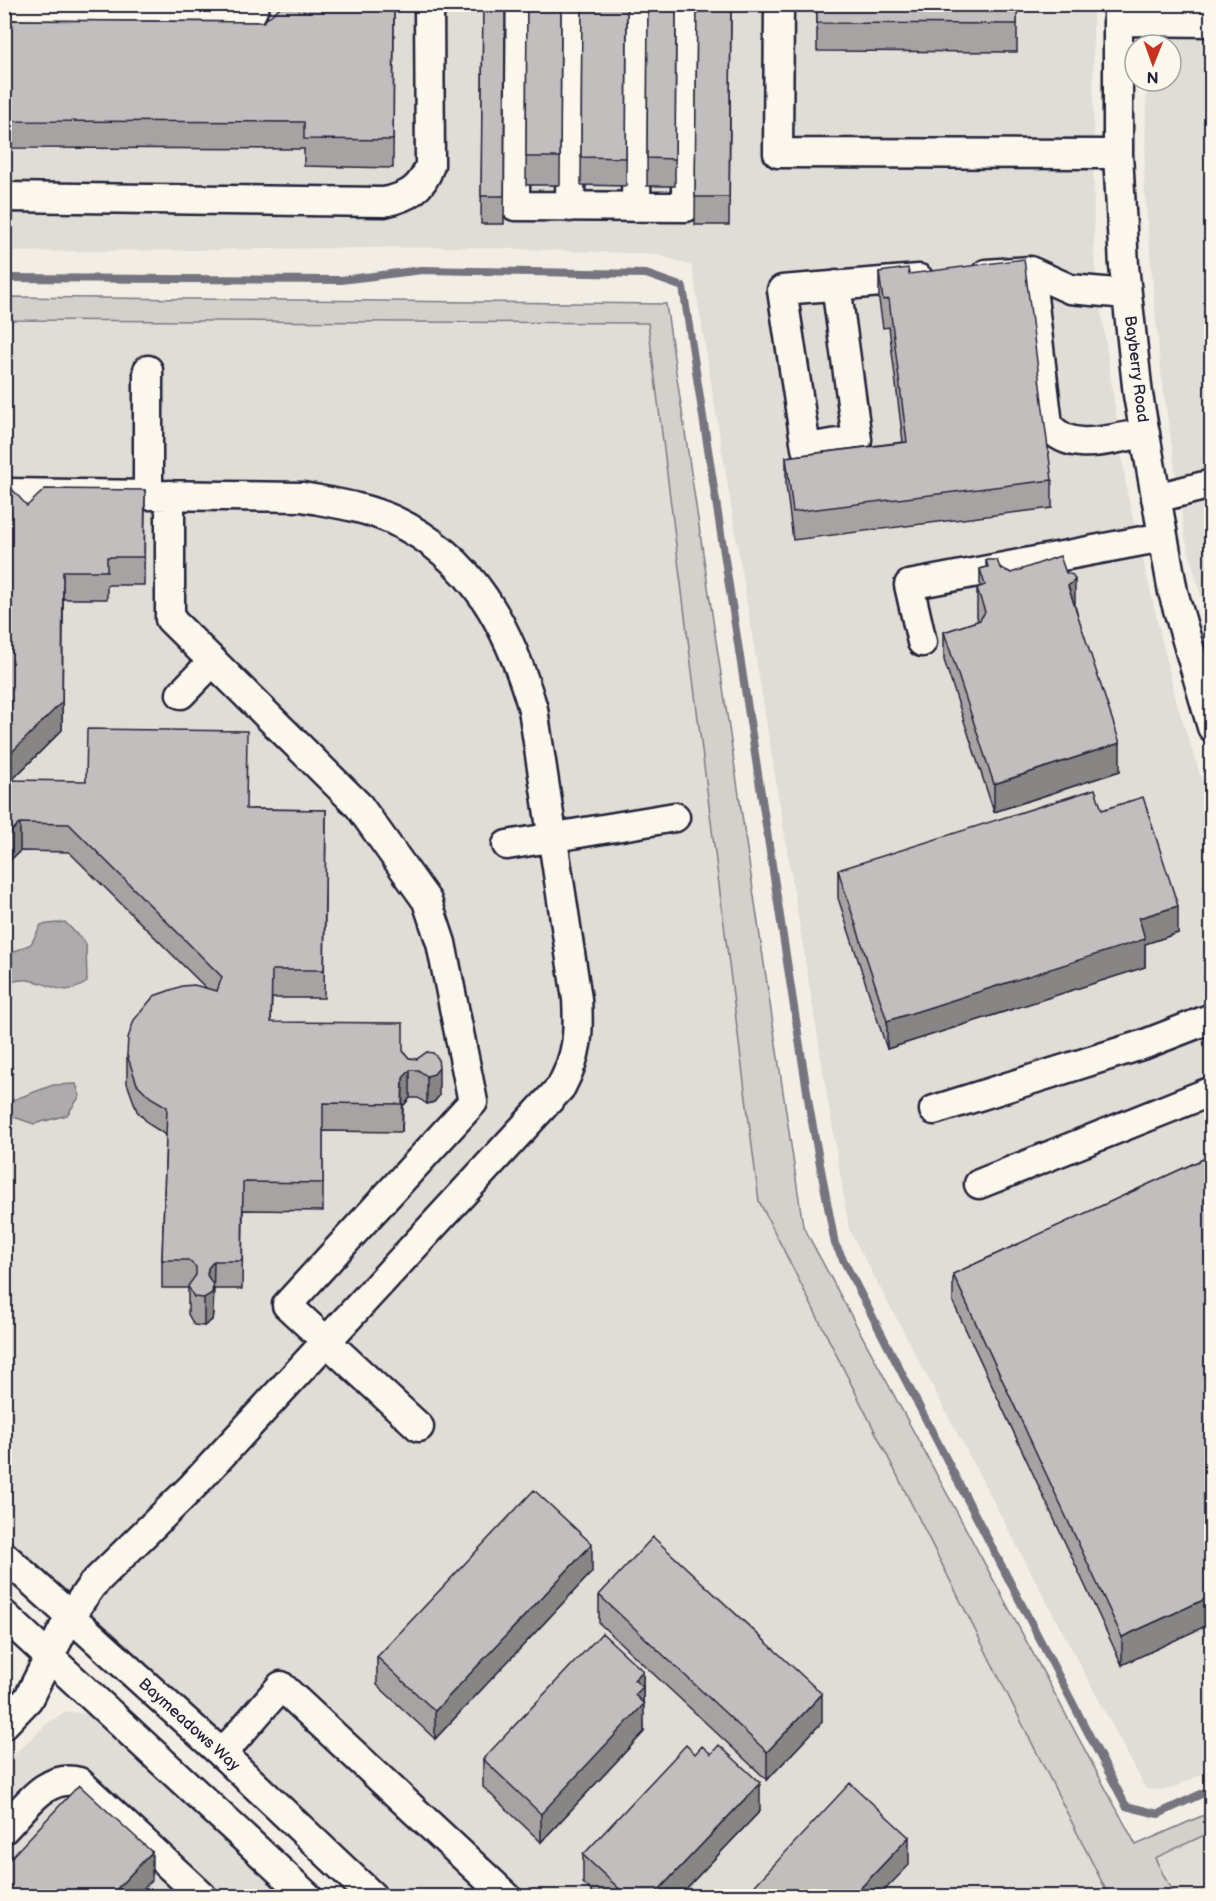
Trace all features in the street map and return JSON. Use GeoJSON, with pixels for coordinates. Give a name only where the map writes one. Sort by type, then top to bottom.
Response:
{"type":"FeatureCollection","features":[{"type":"Feature","properties":{"kind":"street"},"geometry":{"type":"LineString","coordinates":[[4,16],[186,12],[240,21],[252,12],[255,4]]}},
{"type":"Feature","properties":{"kind":"street"},"geometry":{"type":"LineString","coordinates":[[4,197],[384,202],[400,199],[413,192],[425,180],[430,165],[429,4]]}},
{"type":"Feature","properties":{"kind":"street"},"geometry":{"type":"LineString","coordinates":[[516,4],[515,206],[570,207],[686,207],[687,4]]}},
{"type":"Feature","properties":{"kind":"street"},"geometry":{"type":"LineString","coordinates":[[570,207],[572,4]]}},
{"type":"Feature","properties":{"kind":"street"},"geometry":{"type":"LineString","coordinates":[[636,207],[638,4]]}},
{"type":"Feature","properties":{"kind":"street"},"geometry":{"type":"LineString","coordinates":[[779,4],[778,153],[1118,154]]}},
{"type":"Feature","properties":{"kind":"street"},"geometry":{"type":"LineString","coordinates":[[1118,13],[1212,22]]}},
{"type":"Feature","properties":{"kind":"street","name":"Bayberry Road"},"geometry":{"type":"LineString","coordinates":[[1118,13],[1118,154],[1127,294],[1145,433],[1173,592],[1212,727]]}},
{"type":"Feature","properties":{"kind":"street"},"geometry":{"type":"LineString","coordinates":[[1030,271],[1048,425],[1056,436],[1080,444],[1145,433]]}},
{"type":"Feature","properties":{"kind":"street"},"geometry":{"type":"LineString","coordinates":[[836,285],[857,440],[806,448],[782,290],[836,285],[1030,271],[1070,289],[1127,294]]}},
{"type":"Feature","properties":{"kind":"street"},"geometry":{"type":"LineString","coordinates":[[148,370],[170,619],[359,806],[427,901],[441,944],[473,1102],[286,1305],[419,1427]]}},
{"type":"Feature","properties":{"kind":"street"},"geometry":{"type":"LineString","coordinates":[[1156,498],[1212,484]]}},
{"type":"Feature","properties":{"kind":"street"},"geometry":{"type":"LineString","coordinates":[[4,493],[303,497],[351,506],[391,519],[428,540],[458,565],[483,595],[505,630],[521,668],[533,709],[577,999],[579,1033],[574,1063],[561,1088],[328,1343],[187,1492],[92,1585],[70,1617],[28,1699],[4,1724]]}},
{"type":"Feature","properties":{"kind":"street"},"geometry":{"type":"LineString","coordinates":[[922,642],[909,585],[1163,537]]}},
{"type":"Feature","properties":{"kind":"street"},"geometry":{"type":"LineString","coordinates":[[181,694],[213,661]]}},
{"type":"Feature","properties":{"kind":"street"},"geometry":{"type":"LineString","coordinates":[[507,845],[675,817]]}},
{"type":"Feature","properties":{"kind":"street"},"geometry":{"type":"LineString","coordinates":[[934,1110],[1145,1044],[1212,1018]]}},
{"type":"Feature","properties":{"kind":"street"},"geometry":{"type":"LineString","coordinates":[[979,1184],[1212,1091]]}},
{"type":"Feature","properties":{"kind":"street","name":"Baymeadows Way"},"geometry":{"type":"LineString","coordinates":[[4,1556],[222,1754],[372,1896]]}},
{"type":"Feature","properties":{"kind":"street"},"geometry":{"type":"LineString","coordinates":[[4,1615],[307,1896]]}},
{"type":"Feature","properties":{"kind":"street"},"geometry":{"type":"LineString","coordinates":[[222,1754],[281,1686],[506,1896]]}},
{"type":"Feature","properties":{"kind":"street"},"geometry":{"type":"LineString","coordinates":[[4,1830],[46,1785],[61,1779],[79,1782],[189,1892]]}},
{"type":"Feature","properties":{"kind":"shaded area"},"geometry":{"type":"Polygon","coordinates":[[[4,5],[1093,5],[1094,260],[1127,493],[1177,704],[1211,808],[1211,1770],[1168,1790],[1146,1789],[849,1229],[692,266],[656,254],[456,247],[5,252],[4,5]]]}},
{"type":"Feature","properties":{"kind":"shaded area"},"geometry":{"type":"Polygon","coordinates":[[[1149,5],[1211,5],[1211,633],[1185,537],[1160,365],[1144,184],[1147,93],[1183,93],[1183,33],[1148,33],[1149,5]]]}},
{"type":"Feature","properties":{"kind":"shaded area"},"geometry":{"type":"Polygon","coordinates":[[[5,297],[666,304],[803,1226],[1136,1845],[1211,1812],[1211,1832],[1155,1858],[1174,1896],[1109,1896],[759,1201],[648,323],[5,320],[5,297]]]}},
{"type":"Feature","properties":{"kind":"shaded area"},"geometry":{"type":"Polygon","coordinates":[[[4,320],[648,323],[759,1201],[1109,1896],[390,1896],[5,1536],[4,320]]]}},
{"type":"Feature","properties":{"kind":"shaded area"},"geometry":{"type":"Polygon","coordinates":[[[65,922],[86,944],[87,982],[79,987],[64,990],[28,980],[5,983],[5,956],[31,944],[41,925],[65,922]]]}},
{"type":"Feature","properties":{"kind":"shaded area"},"geometry":{"type":"Polygon","coordinates":[[[76,1084],[80,1096],[67,1115],[34,1124],[5,1114],[5,1100],[8,1102],[53,1085],[76,1084]]]}},
{"type":"Feature","properties":{"kind":"shaded area"},"geometry":{"type":"Polygon","coordinates":[[[68,1711],[95,1716],[288,1896],[5,1896],[5,1763],[50,1721],[68,1711]]]}},
{"type":"Feature","properties":{"kind":"shaded area"},"geometry":{"type":"Polygon","coordinates":[[[1211,1832],[1211,1896],[1174,1896],[1155,1858],[1211,1832]]]}},
{"type":"Feature","properties":{"kind":"building"},"geometry":{"type":"Polygon","coordinates":[[[284,4],[394,4],[393,140],[304,139],[304,122],[4,121],[4,20],[263,22],[284,4]]]}},
{"type":"Feature","properties":{"kind":"building"},"geometry":{"type":"Polygon","coordinates":[[[483,4],[505,4],[504,196],[481,196],[483,4]]]}},
{"type":"Feature","properties":{"kind":"building"},"geometry":{"type":"Polygon","coordinates":[[[527,4],[561,4],[560,157],[526,157],[527,4]]]}},
{"type":"Feature","properties":{"kind":"building"},"geometry":{"type":"Polygon","coordinates":[[[582,4],[627,4],[626,158],[581,157],[582,4]]]}},
{"type":"Feature","properties":{"kind":"building"},"geometry":{"type":"Polygon","coordinates":[[[648,4],[676,4],[675,159],[647,158],[648,4]]]}},
{"type":"Feature","properties":{"kind":"building"},"geometry":{"type":"Polygon","coordinates":[[[697,4],[731,4],[729,197],[695,197],[697,4]]]}},
{"type":"Feature","properties":{"kind":"building"},"geometry":{"type":"Polygon","coordinates":[[[817,4],[1017,4],[1017,24],[817,23],[817,4]]]}},
{"type":"Feature","properties":{"kind":"building"},"geometry":{"type":"Polygon","coordinates":[[[1024,259],[1052,480],[793,512],[786,457],[907,442],[889,299],[883,300],[879,272],[908,268],[909,274],[1024,259]]]}},
{"type":"Feature","properties":{"kind":"building"},"geometry":{"type":"Polygon","coordinates":[[[4,489],[12,489],[27,506],[45,489],[145,490],[144,557],[107,557],[107,571],[63,571],[62,702],[8,756],[8,780],[86,781],[87,729],[247,731],[246,809],[326,810],[324,970],[272,970],[271,1022],[403,1023],[403,1051],[409,1058],[417,1059],[427,1052],[433,1053],[438,1058],[439,1068],[434,1074],[427,1076],[418,1070],[410,1070],[403,1078],[402,1104],[323,1103],[323,1183],[243,1182],[242,1261],[214,1261],[208,1268],[207,1275],[213,1285],[212,1293],[204,1298],[194,1297],[188,1286],[196,1275],[196,1267],[188,1260],[162,1260],[167,1107],[150,1097],[137,1084],[127,1055],[128,1038],[134,1020],[154,996],[182,986],[194,985],[217,991],[222,977],[69,824],[20,823],[4,838],[4,489]]]}},
{"type":"Feature","properties":{"kind":"building"},"geometry":{"type":"Polygon","coordinates":[[[1060,556],[1066,573],[1073,575],[1075,580],[1068,586],[1120,743],[994,784],[944,632],[980,620],[985,612],[977,588],[985,585],[980,569],[988,567],[986,560],[997,560],[1000,568],[1011,573],[1060,556]]]}},
{"type":"Feature","properties":{"kind":"building"},"geometry":{"type":"Polygon","coordinates":[[[1095,789],[1102,810],[1143,797],[1178,906],[1139,918],[1145,939],[887,1021],[838,870],[1095,789]]]}},
{"type":"Feature","properties":{"kind":"building"},"geometry":{"type":"Polygon","coordinates":[[[1212,1155],[1212,1596],[1122,1637],[953,1274],[1212,1155]]]}},
{"type":"Feature","properties":{"kind":"building"},"geometry":{"type":"Polygon","coordinates":[[[534,1490],[592,1544],[435,1711],[377,1657],[534,1490]]]}},
{"type":"Feature","properties":{"kind":"building"},"geometry":{"type":"Polygon","coordinates":[[[653,1537],[822,1694],[767,1752],[599,1595],[653,1537]]]}},
{"type":"Feature","properties":{"kind":"building"},"geometry":{"type":"Polygon","coordinates":[[[602,1633],[643,1671],[634,1680],[643,1687],[635,1695],[644,1704],[541,1814],[483,1759],[602,1633]]]}},
{"type":"Feature","properties":{"kind":"building"},"geometry":{"type":"Polygon","coordinates":[[[686,1745],[695,1754],[702,1746],[711,1754],[719,1745],[760,1783],[653,1896],[627,1896],[583,1855],[686,1745]]]}},
{"type":"Feature","properties":{"kind":"building"},"geometry":{"type":"Polygon","coordinates":[[[850,1783],[909,1837],[853,1896],[745,1896],[850,1783]]]}},
{"type":"Feature","properties":{"kind":"building"},"geometry":{"type":"Polygon","coordinates":[[[79,1785],[152,1852],[110,1896],[4,1896],[4,1865],[79,1785]]]}},
{"type":"Feature","properties":{"kind":"waterway"},"geometry":{"type":"LineString","coordinates":[[4,278],[341,280],[422,270],[646,274],[683,287],[810,1111],[835,1244],[1126,1806],[1158,1814],[1212,1789]]}}]}
